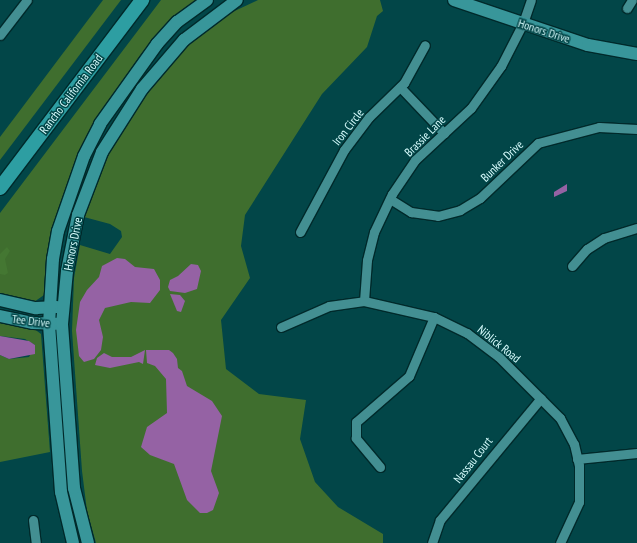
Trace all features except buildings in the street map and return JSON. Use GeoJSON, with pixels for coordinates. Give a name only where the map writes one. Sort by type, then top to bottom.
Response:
{"type":"FeatureCollection","features":[{"type":"Feature","properties":{"kind":"main road","name":"Rancho California Road"},"geometry":{"type":"LineString","coordinates":[[0,188],[142,0]]}},
{"type":"Feature","properties":{"kind":"street"},"geometry":{"type":"LineString","coordinates":[[0,34],[27,0]]}},
{"type":"Feature","properties":{"kind":"street","name":"Honors Drive"},"geometry":{"type":"LineString","coordinates":[[72,543],[61,492],[49,324],[49,307],[58,231],[79,169],[97,130],[128,82],[157,44],[177,22],[207,0]]}},
{"type":"Feature","properties":{"kind":"street","name":"Honors Drive"},"geometry":{"type":"LineString","coordinates":[[88,543],[74,488],[62,324],[62,306],[78,215],[90,179],[114,130],[172,52],[198,27],[236,0]]}},
{"type":"Feature","properties":{"kind":"street","name":"Honors Drive"},"geometry":{"type":"LineString","coordinates":[[454,0],[588,45],[637,54]]}},
{"type":"Feature","properties":{"kind":"street","name":"Brassie Lane"},"geometry":{"type":"LineString","coordinates":[[364,301],[367,260],[374,232],[390,199],[415,160],[471,108],[501,66],[522,23],[531,0]]}},
{"type":"Feature","properties":{"kind":"street","name":"Iron Circle"},"geometry":{"type":"LineString","coordinates":[[300,232],[344,150],[369,117],[400,87],[425,45]]}},
{"type":"Feature","properties":{"kind":"street"},"geometry":{"type":"LineString","coordinates":[[400,87],[444,133]]}},
{"type":"Feature","properties":{"kind":"street","name":"Bunker Drive"},"geometry":{"type":"LineString","coordinates":[[390,199],[410,212],[438,216],[460,210],[480,198],[538,143],[599,127],[637,129]]}},
{"type":"Feature","properties":{"kind":"street"},"geometry":{"type":"LineString","coordinates":[[572,266],[587,249],[604,238],[637,228]]}},
{"type":"Feature","properties":{"kind":"street","name":"Tee Drive"},"geometry":{"type":"LineString","coordinates":[[0,300],[36,308],[62,306]]}},
{"type":"Feature","properties":{"kind":"street","name":"Niblick Road"},"geometry":{"type":"LineString","coordinates":[[281,327],[328,306],[364,301],[434,317],[467,333],[492,352],[560,418],[574,444],[577,459],[579,502],[560,543]]}},
{"type":"Feature","properties":{"kind":"street","name":"Tee Drive"},"geometry":{"type":"LineString","coordinates":[[0,316],[49,324],[62,324]]}},
{"type":"Feature","properties":{"kind":"street"},"geometry":{"type":"LineString","coordinates":[[380,467],[356,438],[356,422],[409,376],[434,317]]}},
{"type":"Feature","properties":{"kind":"street","name":"Nassau Court"},"geometry":{"type":"LineString","coordinates":[[432,543],[440,520],[519,421],[541,398]]}},
{"type":"Feature","properties":{"kind":"street"},"geometry":{"type":"LineString","coordinates":[[577,459],[637,453]]}},
{"type":"Feature","properties":{"kind":"street"},"geometry":{"type":"LineString","coordinates":[[33,520],[36,543]]}},
{"type":"Feature","properties":{"kind":"green space"},"geometry":{"type":"Polygon","coordinates":[[[103,0],[121,0],[0,160],[0,137],[103,0]]]}},
{"type":"Feature","properties":{"kind":"green space"},"geometry":{"type":"Polygon","coordinates":[[[161,0],[200,0],[156,36],[141,54],[98,116],[79,151],[52,230],[44,295],[34,302],[0,296],[0,213],[161,0]]]}},
{"type":"Feature","properties":{"kind":"green space"},"geometry":{"type":"Polygon","coordinates":[[[258,0],[380,0],[383,11],[377,16],[367,47],[322,94],[245,215],[241,246],[250,278],[221,320],[226,369],[259,394],[306,400],[300,439],[315,482],[338,507],[383,534],[383,543],[96,543],[87,511],[82,471],[72,331],[74,278],[80,245],[110,254],[122,237],[121,231],[110,224],[84,217],[88,201],[115,140],[161,73],[189,42],[226,15],[258,0]]]}},
{"type":"Feature","properties":{"kind":"green space"},"geometry":{"type":"Polygon","coordinates":[[[7,247],[10,251],[5,259],[8,273],[5,275],[0,274],[0,254],[7,247]]]}},
{"type":"Feature","properties":{"kind":"green space"},"geometry":{"type":"Polygon","coordinates":[[[0,323],[33,328],[41,334],[50,452],[0,462],[0,355],[9,359],[29,357],[35,345],[25,339],[0,336],[0,323]]]}},
{"type":"Feature","properties":{"kind":"shaded area"},"geometry":{"type":"Polygon","coordinates":[[[567,184],[567,191],[554,197],[554,192],[567,184]]]}},
{"type":"Feature","properties":{"kind":"shaded area"},"geometry":{"type":"Polygon","coordinates":[[[117,258],[125,259],[135,267],[154,269],[160,280],[160,290],[150,303],[131,302],[105,308],[99,320],[103,337],[101,350],[94,359],[84,362],[79,356],[76,330],[80,302],[87,290],[99,277],[102,266],[117,258]]]}},
{"type":"Feature","properties":{"kind":"shaded area"},"geometry":{"type":"Polygon","coordinates":[[[191,264],[198,265],[201,271],[197,289],[185,293],[170,291],[168,287],[170,280],[178,276],[191,264]]]}},
{"type":"Feature","properties":{"kind":"shaded area"},"geometry":{"type":"Polygon","coordinates":[[[170,294],[180,295],[185,301],[181,312],[177,311],[170,294]]]}},
{"type":"Feature","properties":{"kind":"shaded area"},"geometry":{"type":"Polygon","coordinates":[[[0,336],[29,341],[35,345],[35,354],[9,359],[0,355],[0,336]]]}},
{"type":"Feature","properties":{"kind":"shaded area"},"geometry":{"type":"Polygon","coordinates":[[[145,350],[143,364],[139,362],[110,368],[95,365],[97,358],[104,353],[112,357],[131,357],[145,350]]]}},
{"type":"Feature","properties":{"kind":"shaded area"},"geometry":{"type":"Polygon","coordinates":[[[146,350],[169,350],[173,353],[177,359],[178,368],[182,371],[187,386],[212,401],[222,416],[211,471],[219,493],[213,510],[207,513],[200,513],[187,500],[174,464],[150,455],[141,447],[147,427],[167,413],[166,379],[155,366],[147,363],[146,350]]]}}]}
